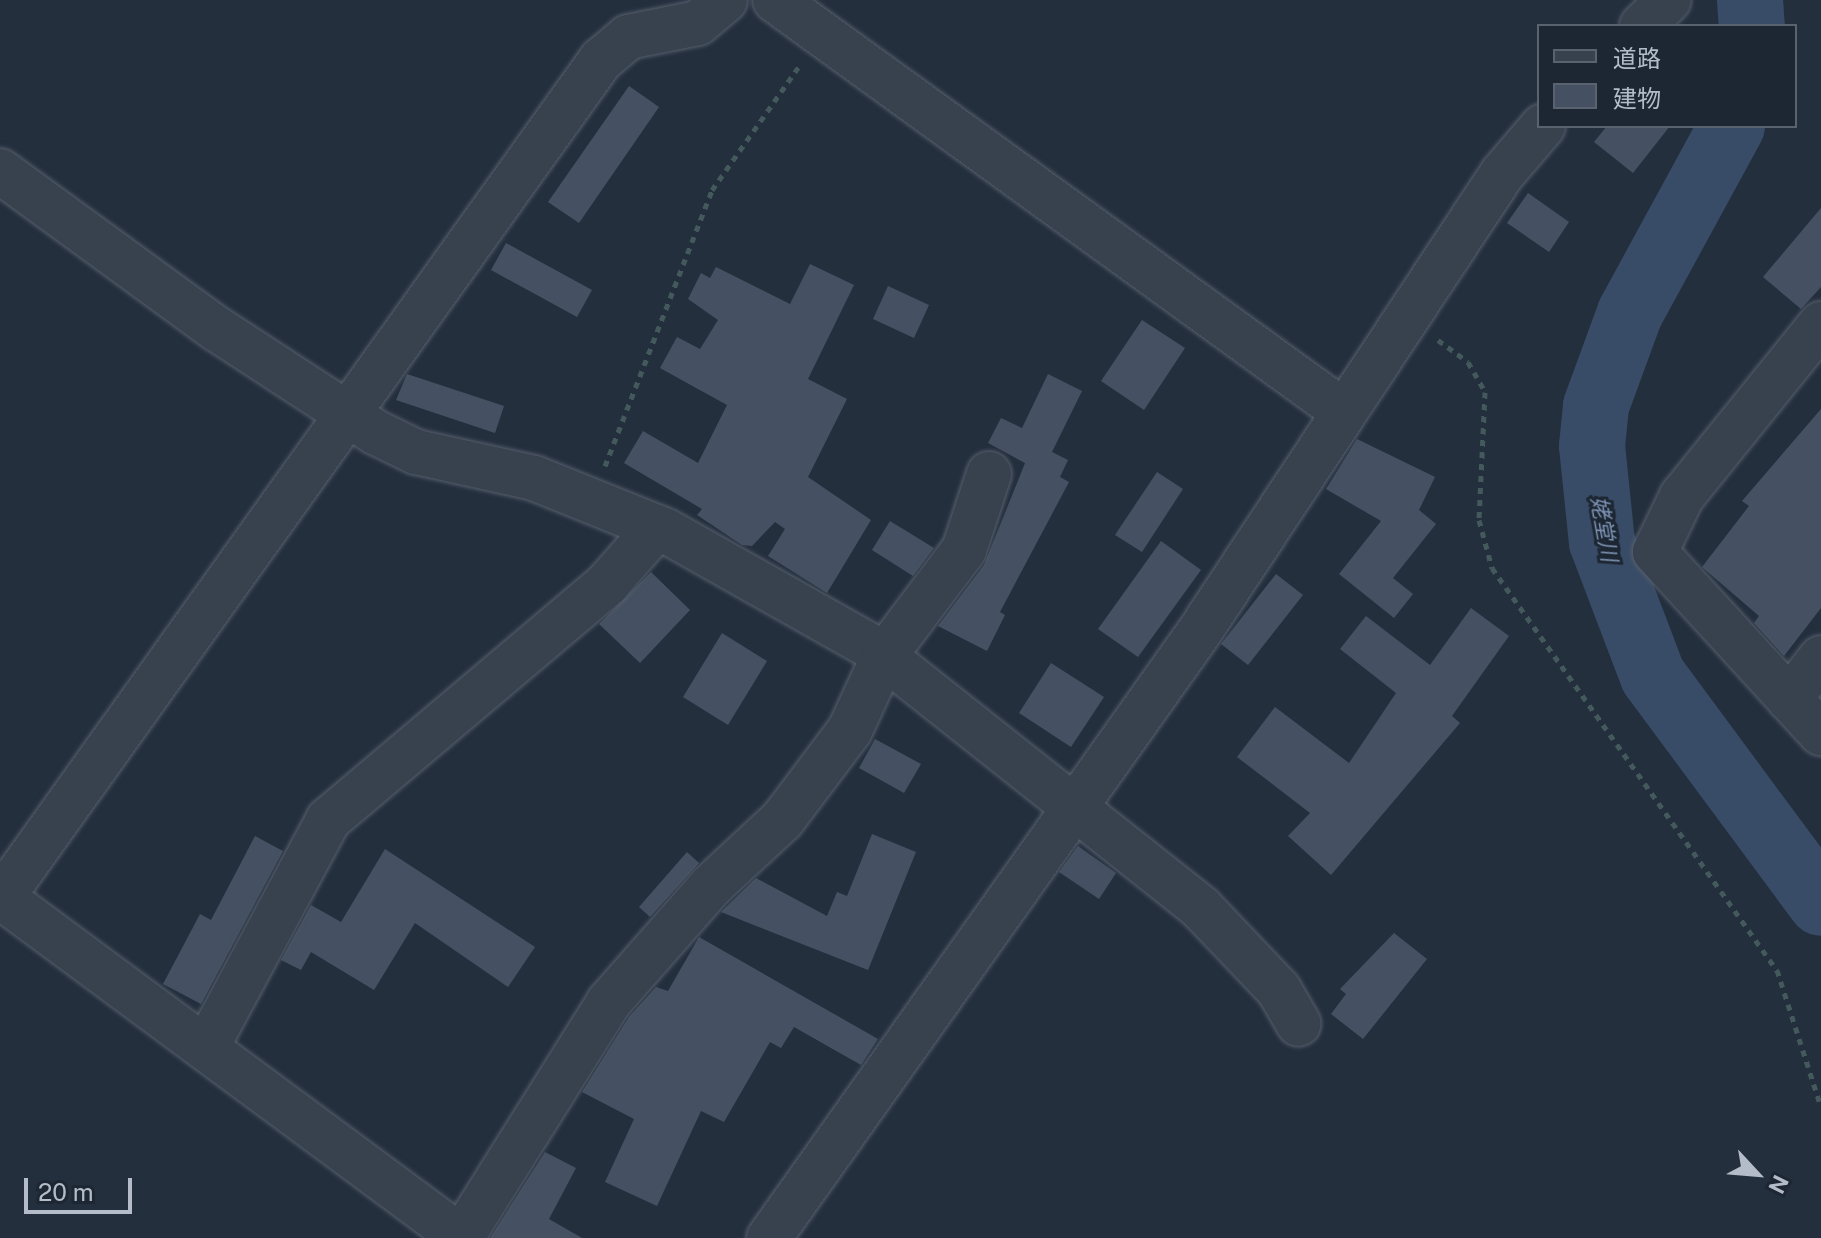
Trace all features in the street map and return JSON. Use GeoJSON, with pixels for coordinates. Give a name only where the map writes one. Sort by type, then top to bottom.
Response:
{"type":"FeatureCollection","features":[{"type":"Feature","properties":{"kind":"street"},"geometry":{"type":"LineString","coordinates":[[725,0],[698,23],[628,37],[611,49],[344,414],[1,898],[462,1238],[609,1002],[807,790],[850,730],[884,656],[964,550],[989,474]]}},
{"type":"Feature","properties":{"kind":"street"},"geometry":{"type":"LineString","coordinates":[[775,0],[1344,412]]}},
{"type":"Feature","properties":{"kind":"street"},"geometry":{"type":"LineString","coordinates":[[1644,24],[1669,0]]}},
{"type":"Feature","properties":{"kind":"street"},"geometry":{"type":"LineString","coordinates":[[769,1238],[1074,804],[1251,559],[1407,318],[1542,128]]}},
{"type":"Feature","properties":{"kind":"street"},"geometry":{"type":"LineString","coordinates":[[0,171],[344,414],[416,452],[534,478],[657,527],[884,656],[1201,908],[1279,990],[1299,1024]]}},
{"type":"Feature","properties":{"kind":"street"},"geometry":{"type":"LineString","coordinates":[[1821,324],[1682,496],[1655,552],[1821,733]]}},
{"type":"Feature","properties":{"kind":"street"},"geometry":{"type":"LineString","coordinates":[[206,1048],[328,820],[608,583],[657,527]]}},
{"type":"Feature","properties":{"kind":"street"},"geometry":{"type":"LineString","coordinates":[[1789,699],[1821,658]]}},
{"type":"Feature","properties":{"kind":"path"},"geometry":{"type":"LineString","coordinates":[[589,500],[712,190],[776,93],[824,37]]}},
{"type":"Feature","properties":{"kind":"path"},"geometry":{"type":"LineString","coordinates":[[1407,318],[1468,362],[1485,392],[1479,520],[1492,568],[1777,970],[1821,1107]]}},
{"type":"Feature","properties":{"kind":"building"},"geometry":{"type":"Polygon","coordinates":[[[629,86],[659,107],[579,223],[548,202],[629,86]]]}},
{"type":"Feature","properties":{"kind":"building"},"geometry":{"type":"Polygon","coordinates":[[[1605,128],[1668,128],[1633,173],[1594,142],[1605,128]]]}},
{"type":"Feature","properties":{"kind":"building"},"geometry":{"type":"Polygon","coordinates":[[[1528,193],[1569,222],[1549,252],[1507,223],[1528,193]]]}},
{"type":"Feature","properties":{"kind":"building"},"geometry":{"type":"Polygon","coordinates":[[[1821,208],[1821,287],[1801,309],[1763,277],[1821,208]]]}},
{"type":"Feature","properties":{"kind":"building"},"geometry":{"type":"Polygon","coordinates":[[[506,243],[592,290],[577,317],[491,270],[506,243]]]}},
{"type":"Feature","properties":{"kind":"building"},"geometry":{"type":"Polygon","coordinates":[[[810,264],[854,285],[808,379],[847,399],[808,477],[871,520],[827,593],[768,556],[785,529],[775,522],[752,546],[742,545],[697,515],[702,509],[624,463],[643,431],[698,463],[727,405],[660,368],[677,337],[700,349],[718,320],[688,299],[701,273],[710,278],[716,267],[790,304],[810,264]]]}},
{"type":"Feature","properties":{"kind":"building"},"geometry":{"type":"Polygon","coordinates":[[[888,286],[929,305],[914,338],[873,319],[888,286]]]}},
{"type":"Feature","properties":{"kind":"building"},"geometry":{"type":"Polygon","coordinates":[[[1142,320],[1185,348],[1144,410],[1101,381],[1142,320]]]}},
{"type":"Feature","properties":{"kind":"building"},"geometry":{"type":"Polygon","coordinates":[[[407,374],[504,406],[495,433],[396,400],[407,374]]]}},
{"type":"Feature","properties":{"kind":"building"},"geometry":{"type":"Polygon","coordinates":[[[1048,374],[1082,391],[1052,452],[1068,460],[1060,477],[1069,482],[1000,612],[1005,615],[987,651],[938,626],[984,565],[1025,463],[988,443],[1001,418],[1022,428],[1048,374]]]}},
{"type":"Feature","properties":{"kind":"building"},"geometry":{"type":"Polygon","coordinates":[[[1821,409],[1821,608],[1784,656],[1754,623],[1759,616],[1702,567],[1749,506],[1742,501],[1821,409]]]}},
{"type":"Feature","properties":{"kind":"building"},"geometry":{"type":"Polygon","coordinates":[[[1357,439],[1435,477],[1419,510],[1436,524],[1393,578],[1413,594],[1394,618],[1339,574],[1381,521],[1326,489],[1357,439]]]}},
{"type":"Feature","properties":{"kind":"building"},"geometry":{"type":"Polygon","coordinates":[[[1157,472],[1183,489],[1142,552],[1115,535],[1157,472]]]}},
{"type":"Feature","properties":{"kind":"building"},"geometry":{"type":"Polygon","coordinates":[[[890,521],[934,548],[913,576],[872,550],[890,521]]]}},
{"type":"Feature","properties":{"kind":"building"},"geometry":{"type":"Polygon","coordinates":[[[1161,541],[1201,570],[1138,657],[1098,629],[1161,541]]]}},
{"type":"Feature","properties":{"kind":"building"},"geometry":{"type":"Polygon","coordinates":[[[651,572],[690,610],[640,663],[599,624],[651,572]]]}},
{"type":"Feature","properties":{"kind":"building"},"geometry":{"type":"Polygon","coordinates":[[[1276,574],[1303,595],[1248,665],[1221,644],[1276,574]]]}},
{"type":"Feature","properties":{"kind":"building"},"geometry":{"type":"Polygon","coordinates":[[[1471,608],[1509,636],[1452,716],[1460,723],[1331,875],[1288,836],[1310,813],[1237,757],[1275,707],[1349,763],[1396,693],[1340,649],[1366,616],[1430,665],[1471,608]]]}},
{"type":"Feature","properties":{"kind":"building"},"geometry":{"type":"Polygon","coordinates":[[[722,633],[767,661],[728,725],[683,697],[722,633]]]}},
{"type":"Feature","properties":{"kind":"building"},"geometry":{"type":"Polygon","coordinates":[[[1051,663],[1104,697],[1071,747],[1019,713],[1051,663]]]}},
{"type":"Feature","properties":{"kind":"building"},"geometry":{"type":"Polygon","coordinates":[[[875,739],[921,764],[904,793],[859,768],[875,739]]]}},
{"type":"Feature","properties":{"kind":"building"},"geometry":{"type":"Polygon","coordinates":[[[872,834],[916,852],[868,970],[721,912],[756,878],[827,916],[837,892],[847,896],[872,834]]]}},
{"type":"Feature","properties":{"kind":"building"},"geometry":{"type":"Polygon","coordinates":[[[255,836],[283,851],[201,1004],[163,984],[200,914],[211,920],[255,836]]]}},
{"type":"Feature","properties":{"kind":"building"},"geometry":{"type":"Polygon","coordinates":[[[1078,846],[1116,873],[1099,899],[1059,872],[1078,846]]]}},
{"type":"Feature","properties":{"kind":"building"},"geometry":{"type":"Polygon","coordinates":[[[385,849],[535,947],[508,987],[415,923],[374,990],[311,952],[301,970],[281,960],[311,905],[341,922],[385,849]]]}},
{"type":"Feature","properties":{"kind":"building"},"geometry":{"type":"Polygon","coordinates":[[[687,852],[699,863],[650,917],[639,907],[687,852]]]}},
{"type":"Feature","properties":{"kind":"building"},"geometry":{"type":"Polygon","coordinates":[[[1394,933],[1427,959],[1363,1039],[1331,1014],[1346,994],[1340,989],[1394,933]]]}},
{"type":"Feature","properties":{"kind":"building"},"geometry":{"type":"Polygon","coordinates":[[[699,937],[878,1039],[861,1065],[794,1027],[781,1048],[770,1042],[724,1122],[701,1111],[657,1206],[605,1182],[634,1119],[582,1092],[629,1017],[656,987],[668,991],[699,937]]]}},
{"type":"Feature","properties":{"kind":"building"},"geometry":{"type":"Polygon","coordinates":[[[545,1152],[576,1168],[549,1219],[582,1238],[490,1238],[545,1152]]]}},
{"type":"Feature","properties":{"kind":"waterway","name":"姥堂川"},"geometry":{"type":"LineString","coordinates":[[1750,0],[1752,24]]}},
{"type":"Feature","properties":{"kind":"waterway","name":"姥堂川"},"geometry":{"type":"LineString","coordinates":[[1731,128],[1630,313],[1596,406],[1592,446],[1602,542],[1653,676],[1821,903]]}}]}
